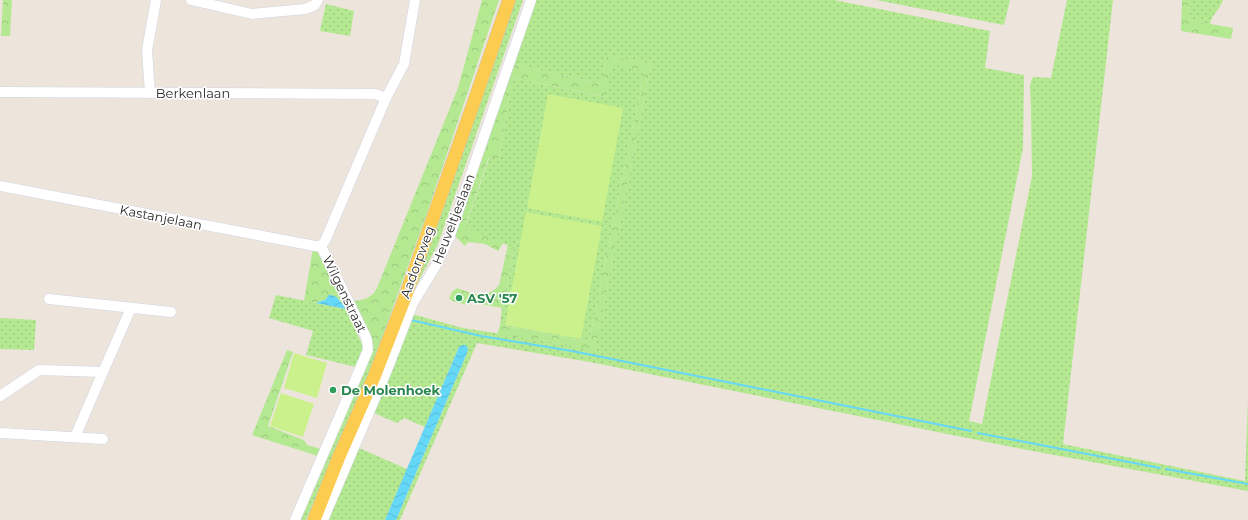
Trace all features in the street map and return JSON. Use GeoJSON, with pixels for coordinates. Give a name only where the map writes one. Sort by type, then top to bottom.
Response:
{"type":"FeatureCollection","features":[{"type":"Feature","properties":{"kind":"main road","name":"Aadorpweg"},"geometry":{"type":"LineString","coordinates":[[314,520],[338,459],[374,377],[404,300],[509,0]]}},
{"type":"Feature","properties":{"kind":"street"},"geometry":{"type":"LineString","coordinates":[[150,93],[147,50],[156,0]]}},
{"type":"Feature","properties":{"kind":"street"},"geometry":{"type":"LineString","coordinates":[[192,0],[252,14],[305,9],[315,5],[318,0]]}},
{"type":"Feature","properties":{"kind":"street","name":"Wilgenstraat"},"geometry":{"type":"LineString","coordinates":[[295,520],[367,354],[368,345],[365,335],[321,246],[325,241],[386,98],[404,64],[415,0]]}},
{"type":"Feature","properties":{"kind":"street","name":"Heuveltjeslaan"},"geometry":{"type":"LineString","coordinates":[[322,520],[414,303],[439,260],[449,238],[531,0]]}},
{"type":"Feature","properties":{"kind":"street","name":"Berkenlaan"},"geometry":{"type":"LineString","coordinates":[[0,92],[374,94],[386,98]]}},
{"type":"Feature","properties":{"kind":"street","name":"Kastanjelaan"},"geometry":{"type":"LineString","coordinates":[[0,186],[321,246]]}},
{"type":"Feature","properties":{"kind":"street"},"geometry":{"type":"LineString","coordinates":[[49,299],[171,312]]}},
{"type":"Feature","properties":{"kind":"street"},"geometry":{"type":"LineString","coordinates":[[76,437],[131,308]]}},
{"type":"Feature","properties":{"kind":"street"},"geometry":{"type":"LineString","coordinates":[[0,396],[39,370],[103,372]]}},
{"type":"Feature","properties":{"kind":"street"},"geometry":{"type":"LineString","coordinates":[[0,433],[103,439]]}},
{"type":"Feature","properties":{"kind":"green space"},"geometry":{"type":"Polygon","coordinates":[[[3,0],[12,0],[10,36],[1,36],[3,0]]]}},
{"type":"Feature","properties":{"kind":"green space"},"geometry":{"type":"Polygon","coordinates":[[[482,0],[499,0],[427,213],[378,349],[372,346],[351,301],[369,297],[377,288],[458,88],[482,0]]]}},
{"type":"Feature","properties":{"kind":"green space"},"geometry":{"type":"Polygon","coordinates":[[[514,0],[523,0],[438,244],[416,286],[478,110],[514,0]]]}},
{"type":"Feature","properties":{"kind":"green space"},"geometry":{"type":"Polygon","coordinates":[[[536,0],[834,0],[990,31],[985,68],[1024,75],[1023,148],[969,421],[982,424],[1032,176],[1030,86],[1032,78],[1051,78],[1067,0],[1113,0],[1063,444],[1245,481],[1248,400],[1248,491],[1017,448],[590,362],[477,343],[400,520],[396,520],[467,353],[459,347],[425,427],[404,418],[397,423],[374,413],[412,314],[463,328],[547,341],[595,351],[651,64],[607,55],[601,84],[514,64],[536,0]]]}},
{"type":"Feature","properties":{"kind":"green space"},"geometry":{"type":"Polygon","coordinates":[[[876,0],[1010,0],[1004,25],[876,0]]]}},
{"type":"Feature","properties":{"kind":"green space"},"geometry":{"type":"Polygon","coordinates":[[[1182,0],[1190,0],[1189,20],[1233,28],[1231,39],[1181,31],[1182,0]]]}},
{"type":"Feature","properties":{"kind":"green space"},"geometry":{"type":"Polygon","coordinates":[[[1190,0],[1223,0],[1212,17],[1210,24],[1189,20],[1190,0]]]}},
{"type":"Feature","properties":{"kind":"green space"},"geometry":{"type":"Polygon","coordinates":[[[326,4],[354,11],[350,36],[320,31],[326,4]]]}},
{"type":"Feature","properties":{"kind":"green space"},"geometry":{"type":"Polygon","coordinates":[[[607,55],[651,64],[595,352],[547,341],[497,335],[500,325],[589,342],[644,71],[612,65],[606,97],[513,78],[499,158],[489,157],[465,227],[503,243],[498,251],[485,244],[468,242],[465,246],[455,236],[514,64],[601,84],[607,55]]]}},
{"type":"Feature","properties":{"kind":"green space"},"geometry":{"type":"Polygon","coordinates":[[[612,64],[644,71],[589,342],[500,325],[514,248],[465,228],[490,156],[499,158],[513,78],[605,97],[612,64]]]}},
{"type":"Feature","properties":{"kind":"green space"},"geometry":{"type":"Polygon","coordinates":[[[548,94],[623,108],[602,222],[527,208],[548,94]]]}},
{"type":"Feature","properties":{"kind":"green space"},"geometry":{"type":"Polygon","coordinates":[[[526,212],[602,226],[581,339],[505,325],[526,212]]]}},
{"type":"Feature","properties":{"kind":"green space"},"geometry":{"type":"Polygon","coordinates":[[[508,245],[514,248],[502,308],[470,302],[468,305],[449,299],[452,292],[457,288],[474,294],[489,293],[494,290],[499,285],[508,245]]]}},
{"type":"Feature","properties":{"kind":"green space"},"geometry":{"type":"Polygon","coordinates":[[[313,248],[318,253],[346,309],[339,299],[328,297],[325,300],[316,303],[304,301],[313,248]]]}},
{"type":"Feature","properties":{"kind":"green space"},"geometry":{"type":"Polygon","coordinates":[[[276,295],[346,309],[362,344],[363,351],[356,367],[306,355],[313,331],[269,318],[276,295]]]}},
{"type":"Feature","properties":{"kind":"green space"},"geometry":{"type":"Polygon","coordinates":[[[0,318],[36,320],[34,350],[0,349],[0,318]]]}},
{"type":"Feature","properties":{"kind":"green space"},"geometry":{"type":"Polygon","coordinates":[[[369,342],[378,349],[373,362],[306,520],[299,520],[369,342]]]}},
{"type":"Feature","properties":{"kind":"green space"},"geometry":{"type":"Polygon","coordinates":[[[287,350],[293,352],[268,426],[304,440],[307,445],[321,449],[318,456],[252,435],[287,350]]]}},
{"type":"Feature","properties":{"kind":"green space"},"geometry":{"type":"Polygon","coordinates":[[[294,353],[327,363],[317,398],[284,388],[294,353]]]}},
{"type":"Feature","properties":{"kind":"green space"},"geometry":{"type":"Polygon","coordinates":[[[281,393],[314,404],[303,437],[270,426],[281,393]]]}},
{"type":"Feature","properties":{"kind":"green space"},"geometry":{"type":"Polygon","coordinates":[[[359,448],[407,469],[385,520],[328,520],[359,448]]]}},
{"type":"Feature","properties":{"kind":"water"},"geometry":{"type":"Polygon","coordinates":[[[329,295],[335,296],[346,309],[316,303],[325,300],[329,295]]]}},
{"type":"Feature","properties":{"kind":"water"},"geometry":{"type":"Polygon","coordinates":[[[466,345],[468,349],[467,353],[396,520],[385,520],[459,347],[466,345]]]}},
{"type":"Feature","properties":{"kind":"waterway"},"geometry":{"type":"LineString","coordinates":[[411,320],[481,336],[572,351],[971,431]]}},
{"type":"Feature","properties":{"kind":"waterway"},"geometry":{"type":"LineString","coordinates":[[978,433],[1160,468]]}},
{"type":"Feature","properties":{"kind":"waterway"},"geometry":{"type":"LineString","coordinates":[[1166,469],[1248,484]]}},
{"type":"Feature","properties":{"kind":"place","name":"ASV '57"},"geometry":{"type":"Point","coordinates":[459,298]}},
{"type":"Feature","properties":{"kind":"place","name":"De Molenhoek"},"geometry":{"type":"Point","coordinates":[333,390]}}]}
